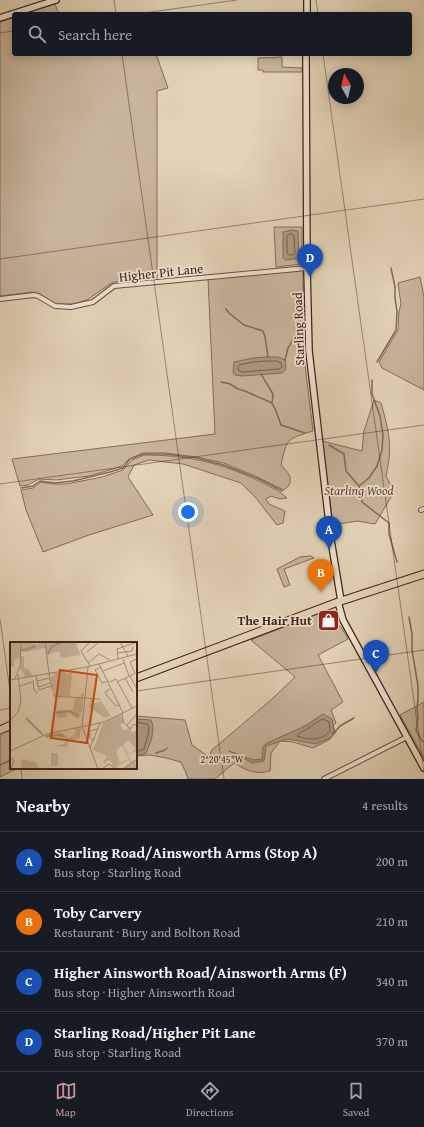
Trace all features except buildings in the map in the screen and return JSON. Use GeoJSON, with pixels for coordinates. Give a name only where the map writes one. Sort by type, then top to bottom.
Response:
{"type":"FeatureCollection","features":[{"type":"Feature","properties":{"kind":"highway"},"geometry":{"type":"LineString","coordinates":[[137,678],[340,602],[424,574]]}},
{"type":"Feature","properties":{"kind":"highway"},"geometry":{"type":"LineString","coordinates":[[0,730],[10,725]]}},
{"type":"Feature","properties":{"kind":"main road"},"geometry":{"type":"LineString","coordinates":[[19,12],[56,0]]}},
{"type":"Feature","properties":{"kind":"main road"},"geometry":{"type":"LineString","coordinates":[[307,0],[307,12]]}},
{"type":"Feature","properties":{"kind":"main road"},"geometry":{"type":"LineString","coordinates":[[0,18],[12,14]]}},
{"type":"Feature","properties":{"kind":"main road","name":"Starling Road"},"geometry":{"type":"LineString","coordinates":[[306,56],[309,351],[331,540],[340,602],[348,631],[424,768]]}},
{"type":"Feature","properties":{"kind":"street","name":"Higher Pit Lane"},"geometry":{"type":"LineString","coordinates":[[0,299],[34,295],[55,306],[70,307],[93,302],[114,286],[307,268]]}},
{"type":"Feature","properties":{"kind":"street"},"geometry":{"type":"LineString","coordinates":[[324,779],[407,737]]}},
{"type":"Feature","properties":{"kind":"green space"},"geometry":{"type":"Polygon","coordinates":[[[55,4],[58,12],[29,12],[55,4]]]}},
{"type":"Feature","properties":{"kind":"green space"},"geometry":{"type":"Polygon","coordinates":[[[12,18],[12,56],[157,56],[168,88],[157,91],[157,278],[113,282],[87,300],[73,304],[56,304],[39,294],[32,292],[0,296],[0,22],[12,18]]]}},
{"type":"Feature","properties":{"kind":"green space"},"geometry":{"type":"Polygon","coordinates":[[[282,57],[282,67],[302,68],[302,72],[263,72],[263,70],[258,70],[258,58],[282,57]]]}},
{"type":"Feature","properties":{"kind":"green space"},"geometry":{"type":"Polygon","coordinates":[[[274,227],[302,227],[302,264],[276,267],[274,227]]]}},
{"type":"Feature","properties":{"kind":"green space"},"geometry":{"type":"Polygon","coordinates":[[[303,270],[303,348],[313,431],[293,438],[287,444],[281,465],[290,477],[288,487],[284,490],[224,463],[197,457],[165,453],[143,453],[129,459],[122,466],[89,476],[56,480],[39,479],[28,485],[20,486],[12,459],[215,434],[208,278],[303,270]]]}},
{"type":"Feature","properties":{"kind":"green space"},"geometry":{"type":"Polygon","coordinates":[[[420,277],[424,297],[424,390],[382,368],[379,362],[398,330],[401,304],[398,283],[420,277]]]}},
{"type":"Feature","properties":{"kind":"green space","name":"Starling Wood"},"geometry":{"type":"Polygon","coordinates":[[[374,400],[381,403],[386,422],[390,447],[386,476],[394,492],[375,524],[357,521],[333,525],[322,441],[362,451],[364,431],[374,400]]]}},
{"type":"Feature","properties":{"kind":"green space"},"geometry":{"type":"Polygon","coordinates":[[[144,455],[176,457],[219,465],[263,483],[279,491],[287,498],[280,499],[271,496],[266,499],[269,504],[285,511],[283,523],[277,525],[256,498],[241,483],[183,464],[149,460],[134,465],[128,477],[153,515],[89,535],[43,552],[26,510],[21,490],[33,488],[41,482],[66,484],[102,477],[123,470],[132,460],[144,455]]]}},
{"type":"Feature","properties":{"kind":"green space"},"geometry":{"type":"Polygon","coordinates":[[[311,556],[314,558],[284,569],[290,585],[284,587],[277,569],[300,557],[311,556]]]}},
{"type":"Feature","properties":{"kind":"green space"},"geometry":{"type":"Polygon","coordinates":[[[316,614],[341,627],[348,639],[318,655],[343,702],[331,710],[336,723],[333,726],[336,732],[329,740],[313,748],[293,742],[280,741],[271,753],[270,771],[260,773],[252,772],[234,763],[215,779],[188,779],[181,762],[150,755],[137,756],[137,716],[185,720],[192,745],[209,757],[212,750],[272,699],[295,677],[251,640],[316,614]]]}},
{"type":"Feature","properties":{"kind":"green space"},"geometry":{"type":"Polygon","coordinates":[[[424,702],[424,758],[400,715],[424,702]]]}},
{"type":"Feature","properties":{"kind":"green space"},"geometry":{"type":"Polygon","coordinates":[[[10,730],[10,769],[16,769],[0,777],[0,734],[10,730]]]}},
{"type":"Feature","properties":{"kind":"water"},"geometry":{"type":"Polygon","coordinates":[[[292,230],[298,231],[299,258],[286,260],[283,258],[283,232],[292,230]]]}},
{"type":"Feature","properties":{"kind":"water"},"geometry":{"type":"Polygon","coordinates":[[[266,357],[278,357],[285,360],[286,369],[282,373],[242,376],[235,375],[233,373],[234,362],[266,357]]]}},
{"type":"Feature","properties":{"kind":"water"},"geometry":{"type":"Polygon","coordinates":[[[323,714],[332,719],[334,733],[330,738],[316,744],[288,739],[266,746],[264,761],[253,763],[229,751],[253,760],[262,759],[263,747],[267,743],[305,726],[323,714]]]}},
{"type":"Feature","properties":{"kind":"water"},"geometry":{"type":"Polygon","coordinates":[[[137,719],[151,720],[153,728],[152,737],[146,753],[137,756],[137,719]]]}},
{"type":"Feature","properties":{"kind":"waterway"},"geometry":{"type":"LineString","coordinates":[[377,362],[396,330],[397,312],[395,287],[391,268]]}},
{"type":"Feature","properties":{"kind":"waterway"},"geometry":{"type":"LineString","coordinates":[[226,309],[244,325],[263,331],[268,357]]}},
{"type":"Feature","properties":{"kind":"waterway"},"geometry":{"type":"LineString","coordinates":[[285,360],[288,348],[296,337],[301,325]]}},
{"type":"Feature","properties":{"kind":"waterway"},"geometry":{"type":"LineString","coordinates":[[261,374],[273,394],[272,403]]}},
{"type":"Feature","properties":{"kind":"waterway"},"geometry":{"type":"LineString","coordinates":[[359,486],[369,478],[377,466],[382,450],[383,435],[380,416],[372,394],[372,380]]}},
{"type":"Feature","properties":{"kind":"waterway"},"geometry":{"type":"LineString","coordinates":[[221,382],[230,384],[238,389],[272,403],[281,425],[305,433]]}},
{"type":"Feature","properties":{"kind":"waterway"},"geometry":{"type":"LineString","coordinates":[[329,445],[344,454],[346,471],[359,486],[362,502],[389,523],[389,534],[397,562]]}},
{"type":"Feature","properties":{"kind":"waterway"},"geometry":{"type":"LineString","coordinates":[[21,488],[33,486],[40,481],[55,483],[73,481],[123,468],[130,459],[143,454],[165,454],[197,458],[224,465],[259,479],[282,491]]}},
{"type":"Feature","properties":{"kind":"waterway"},"geometry":{"type":"LineString","coordinates":[[409,617],[412,634],[412,650],[418,686],[418,718],[416,730],[424,742]]}},
{"type":"Feature","properties":{"kind":"waterway"},"geometry":{"type":"LineString","coordinates":[[332,733],[334,733],[340,726],[354,718]]}},
{"type":"Feature","properties":{"kind":"waterway"},"geometry":{"type":"LineString","coordinates":[[156,753],[167,748]]}},
{"type":"Feature","properties":{"kind":"waterway"},"geometry":{"type":"LineString","coordinates":[[0,765],[10,760]]}},
{"type":"Feature","properties":{"kind":"place","name":"Starling Road/Higher Pit Lane"},"geometry":{"type":"Point","coordinates":[310,277]}},
{"type":"Feature","properties":{"kind":"place","name":"Starling Road/Ainsworth Arms (Stop A)"},"geometry":{"type":"Point","coordinates":[329,549]}},
{"type":"Feature","properties":{"kind":"place","name":"Toby Carvery"},"geometry":{"type":"Point","coordinates":[321,592]}},
{"type":"Feature","properties":{"kind":"place","name":"The Hair Hut"},"geometry":{"type":"Point","coordinates":[328,620]}},
{"type":"Feature","properties":{"kind":"place","name":"Higher Ainsworth Road/Ainsworth Arms (F)"},"geometry":{"type":"Point","coordinates":[376,673]}}]}
